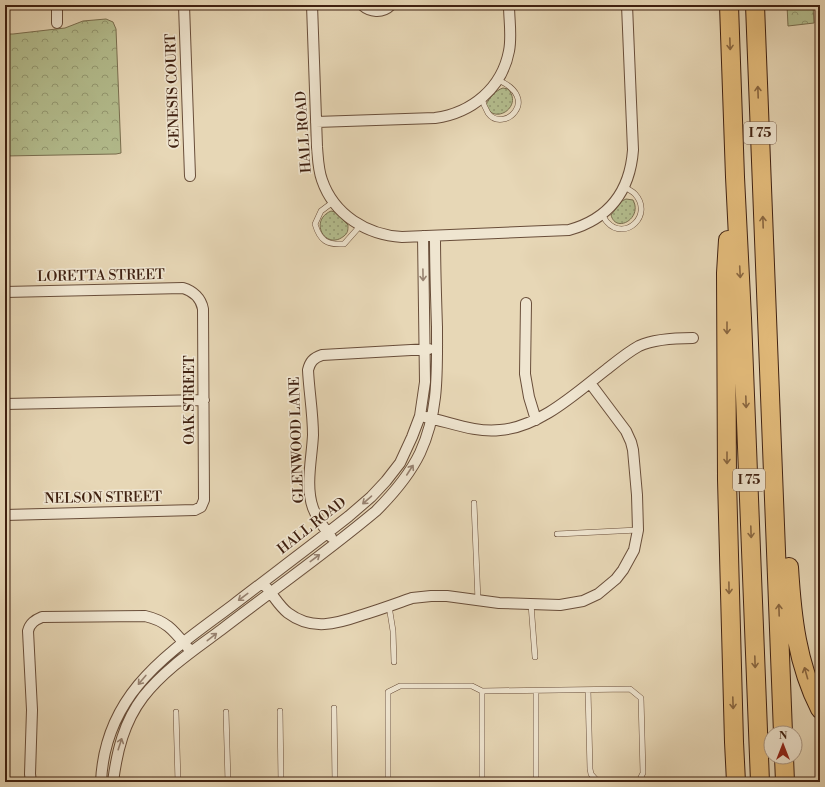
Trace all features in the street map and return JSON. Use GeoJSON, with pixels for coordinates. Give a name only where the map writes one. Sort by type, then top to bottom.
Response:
{"type":"FeatureCollection","features":[{"type":"Feature","properties":{"kind":"highway","name":"I 75"},"geometry":{"type":"LineString","coordinates":[[729,5],[760,782]]}},
{"type":"Feature","properties":{"kind":"highway","name":"I 75"},"geometry":{"type":"LineString","coordinates":[[755,5],[783,725]]}},
{"type":"Feature","properties":{"kind":"highway"},"geometry":{"type":"LineString","coordinates":[[735,178],[729,219],[726,273],[727,480],[736,782]]}},
{"type":"Feature","properties":{"kind":"highway"},"geometry":{"type":"LineString","coordinates":[[770,381],[780,420],[792,611],[798,647],[807,679],[820,709]]}},
{"type":"Feature","properties":{"kind":"highway"},"geometry":{"type":"LineString","coordinates":[[731,782],[734,742]]}},
{"type":"Feature","properties":{"kind":"highway"},"geometry":{"type":"LineString","coordinates":[[784,765],[785,782]]}},
{"type":"Feature","properties":{"kind":"street"},"geometry":{"type":"LineString","coordinates":[[57,5],[57,23]]}},
{"type":"Feature","properties":{"kind":"street","name":"GENESIS COURT"},"geometry":{"type":"LineString","coordinates":[[184,5],[190,176]]}},
{"type":"Feature","properties":{"kind":"street","name":"HALL ROAD"},"geometry":{"type":"LineString","coordinates":[[113,782],[117,752],[123,733],[143,698],[156,683],[192,652],[376,512],[401,484],[412,468],[420,453],[432,419],[437,383],[435,236],[393,237],[360,226],[346,216],[333,202],[327,192],[318,165],[312,5]]}},
{"type":"Feature","properties":{"kind":"street"},"geometry":{"type":"LineString","coordinates":[[362,5],[368,10],[378,12],[388,8],[391,5]]}},
{"type":"Feature","properties":{"kind":"street"},"geometry":{"type":"LineString","coordinates":[[316,122],[440,118],[453,115],[467,109],[482,98],[498,80],[505,66],[509,51],[510,39],[509,5]]}},
{"type":"Feature","properties":{"kind":"street"},"geometry":{"type":"LineString","coordinates":[[435,236],[560,231],[586,224],[602,214],[617,198],[624,187],[632,165],[627,5]]}},
{"type":"Feature","properties":{"kind":"street","name":"HALL ROAD"},"geometry":{"type":"LineString","coordinates":[[100,782],[105,752],[111,731],[122,708],[148,673],[184,642],[328,533],[371,497],[400,463],[420,416],[425,382],[423,236]]}},
{"type":"Feature","properties":{"kind":"street","name":"LORETTA STREET"},"geometry":{"type":"LineString","coordinates":[[5,292],[183,288],[196,296]]}},
{"type":"Feature","properties":{"kind":"street","name":"OAK STREET"},"geometry":{"type":"LineString","coordinates":[[196,296],[201,301],[203,309],[204,500],[201,507]]}},
{"type":"Feature","properties":{"kind":"street"},"geometry":{"type":"LineString","coordinates":[[526,303],[525,374],[529,397],[536,420]]}},
{"type":"Feature","properties":{"kind":"street"},"geometry":{"type":"LineString","coordinates":[[420,416],[471,429],[490,431],[512,429],[548,414],[626,354],[640,346],[677,338],[693,338]]}},
{"type":"Feature","properties":{"kind":"street","name":"GLENWOOD LANE"},"geometry":{"type":"LineString","coordinates":[[336,543],[318,519],[313,508],[310,495],[313,434],[308,370],[311,362],[313,359],[322,355],[437,349]]}},
{"type":"Feature","properties":{"kind":"street"},"geometry":{"type":"LineString","coordinates":[[262,583],[271,592],[279,605],[290,615],[303,622],[317,625],[337,623],[412,598],[447,596],[499,604],[560,605],[574,603],[598,594],[616,579],[623,570],[634,550],[638,530],[637,496],[631,442],[626,431],[590,383]]}},
{"type":"Feature","properties":{"kind":"street"},"geometry":{"type":"LineString","coordinates":[[5,404],[204,400]]}},
{"type":"Feature","properties":{"kind":"street","name":"NELSON STREET"},"geometry":{"type":"LineString","coordinates":[[5,514],[195,510],[201,507]]}},
{"type":"Feature","properties":{"kind":"street"},"geometry":{"type":"LineString","coordinates":[[31,782],[32,710],[28,631],[31,623],[42,617],[145,616],[166,623],[192,652]]}},
{"type":"Feature","properties":{"kind":"lane"},"geometry":{"type":"LineString","coordinates":[[482,98],[488,114],[496,119],[504,119],[513,115],[518,106],[518,98],[514,90],[508,84],[498,80]]}},
{"type":"Feature","properties":{"kind":"lane"},"geometry":{"type":"LineString","coordinates":[[602,214],[607,222],[614,227],[633,227],[638,222],[641,208],[639,200],[634,194],[624,187]]}},
{"type":"Feature","properties":{"kind":"lane"},"geometry":{"type":"LineString","coordinates":[[333,202],[321,211],[315,224],[317,233],[324,241],[333,245],[344,244],[360,226]]}},
{"type":"Feature","properties":{"kind":"lane"},"geometry":{"type":"LineString","coordinates":[[474,503],[478,601]]}},
{"type":"Feature","properties":{"kind":"lane"},"geometry":{"type":"LineString","coordinates":[[557,534],[638,530]]}},
{"type":"Feature","properties":{"kind":"lane"},"geometry":{"type":"LineString","coordinates":[[531,604],[535,657]]}},
{"type":"Feature","properties":{"kind":"lane"},"geometry":{"type":"LineString","coordinates":[[389,606],[393,631],[394,662]]}},
{"type":"Feature","properties":{"kind":"lane"},"geometry":{"type":"LineString","coordinates":[[388,782],[388,692],[400,686],[472,686],[482,691],[630,689],[641,698],[644,773],[636,782]]}},
{"type":"Feature","properties":{"kind":"lane"},"geometry":{"type":"LineString","coordinates":[[588,690],[590,769],[591,774],[598,782]]}},
{"type":"Feature","properties":{"kind":"lane"},"geometry":{"type":"LineString","coordinates":[[482,691],[482,782]]}},
{"type":"Feature","properties":{"kind":"lane"},"geometry":{"type":"LineString","coordinates":[[536,691],[536,776]]}},
{"type":"Feature","properties":{"kind":"lane"},"geometry":{"type":"LineString","coordinates":[[334,708],[335,782]]}},
{"type":"Feature","properties":{"kind":"lane"},"geometry":{"type":"LineString","coordinates":[[280,711],[281,782]]}},
{"type":"Feature","properties":{"kind":"lane"},"geometry":{"type":"LineString","coordinates":[[176,712],[178,782]]}},
{"type":"Feature","properties":{"kind":"lane"},"geometry":{"type":"LineString","coordinates":[[226,712],[228,782]]}},
{"type":"Feature","properties":{"kind":"green space"},"geometry":{"type":"Polygon","coordinates":[[[787,5],[813,5],[814,23],[788,26],[787,5]]]}},
{"type":"Feature","properties":{"kind":"green space"},"geometry":{"type":"Polygon","coordinates":[[[106,19],[113,22],[116,29],[121,153],[5,156],[5,34],[65,28],[83,21],[106,19]]]}},
{"type":"Feature","properties":{"kind":"green space"},"geometry":{"type":"Polygon","coordinates":[[[503,88],[508,89],[512,96],[512,102],[510,108],[506,112],[495,114],[490,111],[486,105],[493,95],[503,88]]]}},
{"type":"Feature","properties":{"kind":"green space"},"geometry":{"type":"Polygon","coordinates":[[[626,199],[633,200],[635,207],[634,213],[632,218],[628,221],[618,223],[614,221],[611,215],[622,201],[626,199]]]}},
{"type":"Feature","properties":{"kind":"green space"},"geometry":{"type":"Polygon","coordinates":[[[331,211],[335,212],[348,225],[346,234],[337,240],[331,240],[326,237],[322,233],[320,227],[324,216],[331,211]]]}}]}
